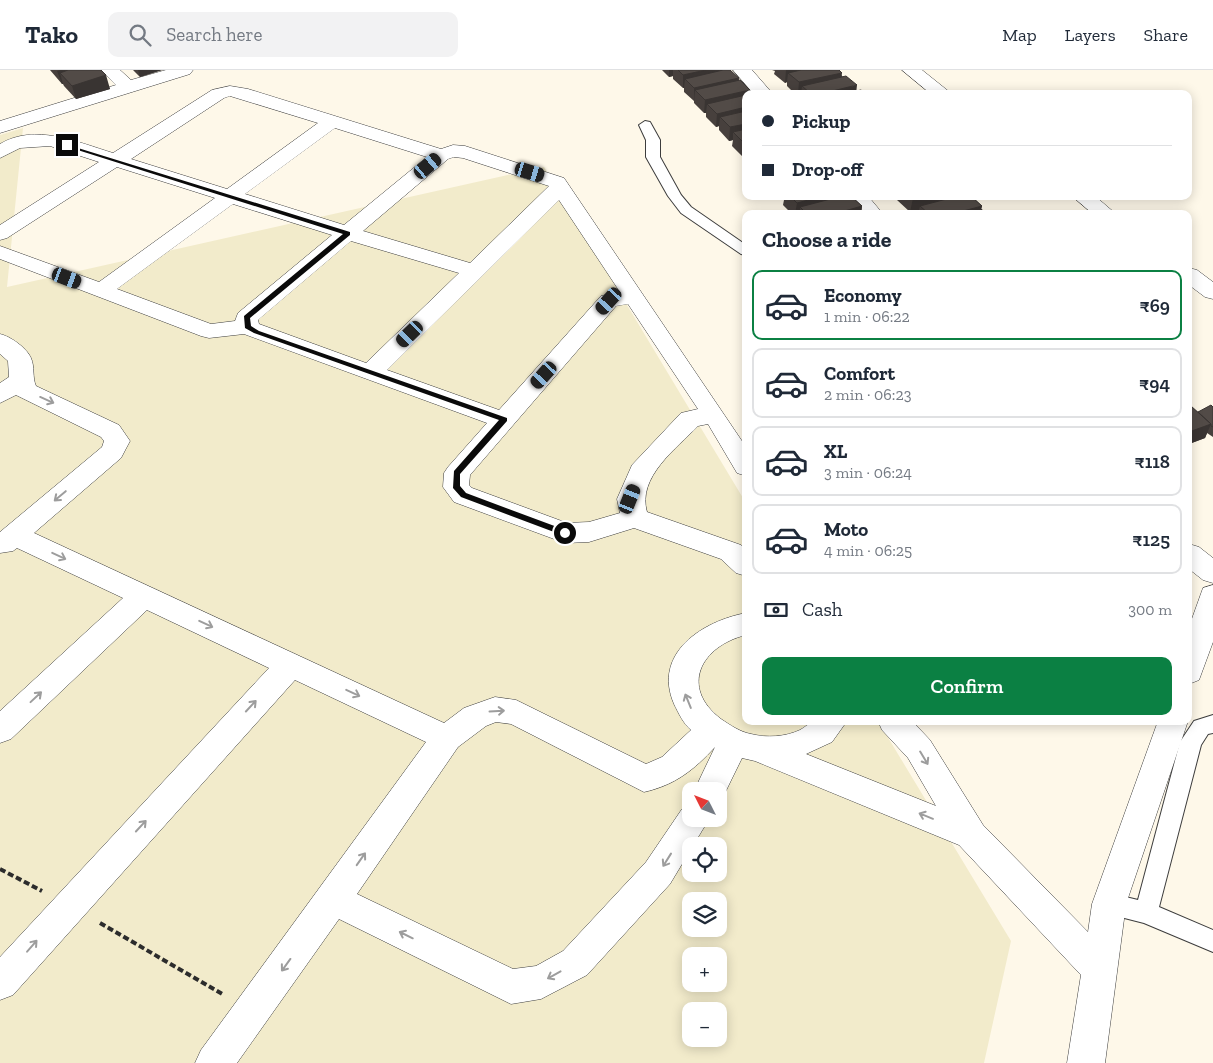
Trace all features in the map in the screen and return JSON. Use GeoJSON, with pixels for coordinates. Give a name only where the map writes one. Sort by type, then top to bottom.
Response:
{"type":"FeatureCollection","features":[{"type":"Feature","properties":{"kind":"street"},"geometry":{"type":"LineString","coordinates":[[110,70],[129,88]]}},
{"type":"Feature","properties":{"kind":"street"},"geometry":{"type":"LineString","coordinates":[[0,127],[184,70]]}},
{"type":"Feature","properties":{"kind":"street"},"geometry":{"type":"LineString","coordinates":[[742,70],[760,90]]}},
{"type":"Feature","properties":{"kind":"street"},"geometry":{"type":"LineString","coordinates":[[911,70],[938,90]]}},
{"type":"Feature","properties":{"kind":"street"},"geometry":{"type":"LineString","coordinates":[[0,234],[218,94],[230,91],[242,93],[441,155]]}},
{"type":"Feature","properties":{"kind":"street"},"geometry":{"type":"LineString","coordinates":[[100,291],[333,121]]}},
{"type":"Feature","properties":{"kind":"street"},"geometry":{"type":"LineString","coordinates":[[0,152],[15,143],[50,140],[475,271]]}},
{"type":"Feature","properties":{"kind":"street"},"geometry":{"type":"LineString","coordinates":[[248,327],[246,318],[441,155],[453,151],[466,152],[547,177],[557,182],[742,460]]}},
{"type":"Feature","properties":{"kind":"street"},"geometry":{"type":"LineString","coordinates":[[371,372],[560,187]]}},
{"type":"Feature","properties":{"kind":"street"},"geometry":{"type":"LineString","coordinates":[[861,200],[869,210]]}},
{"type":"Feature","properties":{"kind":"street"},"geometry":{"type":"LineString","coordinates":[[1087,200],[1101,210]]}},
{"type":"Feature","properties":{"kind":"street"},"geometry":{"type":"LineString","coordinates":[[0,252],[208,331],[225,331],[248,327],[256,332],[504,420]]}},
{"type":"Feature","properties":{"kind":"street"},"geometry":{"type":"LineString","coordinates":[[1192,277],[1213,292]]}},
{"type":"Feature","properties":{"kind":"street"},"geometry":{"type":"LineString","coordinates":[[634,296],[609,301],[456,473],[456,486],[463,495],[565,533],[589,532],[635,518],[730,552],[742,562]]}},
{"type":"Feature","properties":{"kind":"street"},"geometry":{"type":"LineString","coordinates":[[0,341],[20,358],[21,380],[26,391],[110,431],[117,441],[112,452],[7,541],[144,596],[447,738]]}},
{"type":"Feature","properties":{"kind":"street"},"geometry":{"type":"LineString","coordinates":[[0,395],[21,380]]}},
{"type":"Feature","properties":{"kind":"street"},"geometry":{"type":"LineString","coordinates":[[635,518],[630,499],[641,471],[690,419],[706,416],[716,418]]}},
{"type":"Feature","properties":{"kind":"street"},"geometry":{"type":"LineString","coordinates":[[1192,556],[1213,573]]}},
{"type":"Feature","properties":{"kind":"street"},"geometry":{"type":"LineString","coordinates":[[0,730],[144,596]]}},
{"type":"Feature","properties":{"kind":"street"},"geometry":{"type":"LineString","coordinates":[[1192,662],[1213,596]]}},
{"type":"Feature","properties":{"kind":"street"},"geometry":{"type":"LineString","coordinates":[[742,625],[731,626],[710,635],[694,651],[684,670],[684,691],[693,712],[735,741],[971,834]]}},
{"type":"Feature","properties":{"kind":"street"},"geometry":{"type":"LineString","coordinates":[[0,983],[290,664]]}},
{"type":"Feature","properties":{"kind":"street"},"geometry":{"type":"LineString","coordinates":[[214,1063],[447,738],[476,717],[495,709],[516,712],[644,778],[656,776],[674,769],[735,741],[788,748],[812,740],[828,725]]}},
{"type":"Feature","properties":{"kind":"street"},"geometry":{"type":"LineString","coordinates":[[897,725],[919,749],[971,834],[1099,969]]}},
{"type":"Feature","properties":{"kind":"street"},"geometry":{"type":"LineString","coordinates":[[1086,1063],[1109,904],[1172,725]]}},
{"type":"Feature","properties":{"kind":"street"},"geometry":{"type":"LineString","coordinates":[[714,782],[735,741]]}},
{"type":"Feature","properties":{"kind":"street"},"geometry":{"type":"LineString","coordinates":[[333,899],[511,988],[541,982],[575,964],[658,873],[687,828]]}},
{"type":"Feature","properties":{"kind":"lane"},"geometry":{"type":"LineString","coordinates":[[645,125],[653,140],[653,157],[675,196],[686,210],[742,248]]}},
{"type":"Feature","properties":{"kind":"lane"},"geometry":{"type":"LineString","coordinates":[[1146,913],[1191,742],[1201,727],[1213,724]]}},
{"type":"Feature","properties":{"kind":"lane"},"geometry":{"type":"LineString","coordinates":[[1109,904],[1146,913],[1213,942]]}},
{"type":"Feature","properties":{"kind":"path"},"geometry":{"type":"LineString","coordinates":[[0,869],[69,905],[252,1011]]}},
{"type":"Feature","properties":{"kind":"shaded area"},"geometry":{"type":"Polygon","coordinates":[[[23,128],[7,287],[544,167],[742,496],[742,725],[880,725],[1011,941],[984,1063],[0,1063],[0,135],[23,128]]]}},
{"type":"Feature","properties":{"kind":"building"},"geometry":{"type":"Polygon","coordinates":[[[68,70],[101,70],[106,75],[72,86],[60,73],[68,70]]]}},
{"type":"Feature","properties":{"kind":"building"},"geometry":{"type":"Polygon","coordinates":[[[678,70],[706,70],[683,75],[678,70]]]}},
{"type":"Feature","properties":{"kind":"building"},"geometry":{"type":"Polygon","coordinates":[[[730,70],[739,78],[694,88],[685,79],[730,70]]]}},
{"type":"Feature","properties":{"kind":"building"},"geometry":{"type":"Polygon","coordinates":[[[801,70],[839,70],[842,73],[799,82],[788,73],[801,70]]]}},
{"type":"Feature","properties":{"kind":"building"},"geometry":{"type":"Polygon","coordinates":[[[846,76],[857,85],[836,90],[806,90],[802,86],[846,76]]]}},
{"type":"Feature","properties":{"kind":"building"},"geometry":{"type":"Polygon","coordinates":[[[740,80],[750,90],[742,90],[742,92],[705,100],[695,90],[740,80]]]}},
{"type":"Feature","properties":{"kind":"building"},"geometry":{"type":"Polygon","coordinates":[[[742,96],[742,108],[717,114],[707,104],[742,96]]]}},
{"type":"Feature","properties":{"kind":"building"},"geometry":{"type":"Polygon","coordinates":[[[742,112],[742,125],[730,127],[720,117],[742,112]]]}},
{"type":"Feature","properties":{"kind":"building"},"geometry":{"type":"Polygon","coordinates":[[[742,130],[742,141],[733,132],[742,130]]]}},
{"type":"Feature","properties":{"kind":"building"},"geometry":{"type":"Polygon","coordinates":[[[794,200],[808,200],[797,203],[794,200]]]}},
{"type":"Feature","properties":{"kind":"building"},"geometry":{"type":"Polygon","coordinates":[[[827,200],[855,200],[862,206],[848,210],[803,210],[800,207],[827,200]]]}},
{"type":"Feature","properties":{"kind":"building"},"geometry":{"type":"Polygon","coordinates":[[[943,200],[975,200],[982,206],[967,210],[924,210],[920,206],[943,200]]]}},
{"type":"Feature","properties":{"kind":"building"},"geometry":{"type":"Polygon","coordinates":[[[1211,405],[1213,407],[1213,427],[1198,412],[1211,405]]]}},
{"type":"Feature","properties":{"kind":"building"},"geometry":{"type":"Polygon","coordinates":[[[1192,407],[1211,424],[1192,431],[1192,407]]]}},
{"type":"Feature","properties":{"kind":"route"},"geometry":{"type":"LineString","coordinates":[[67,145],[348,233],[246,318],[248,327],[256,332],[504,420],[456,473],[456,486],[463,495],[565,533]]}}]}
